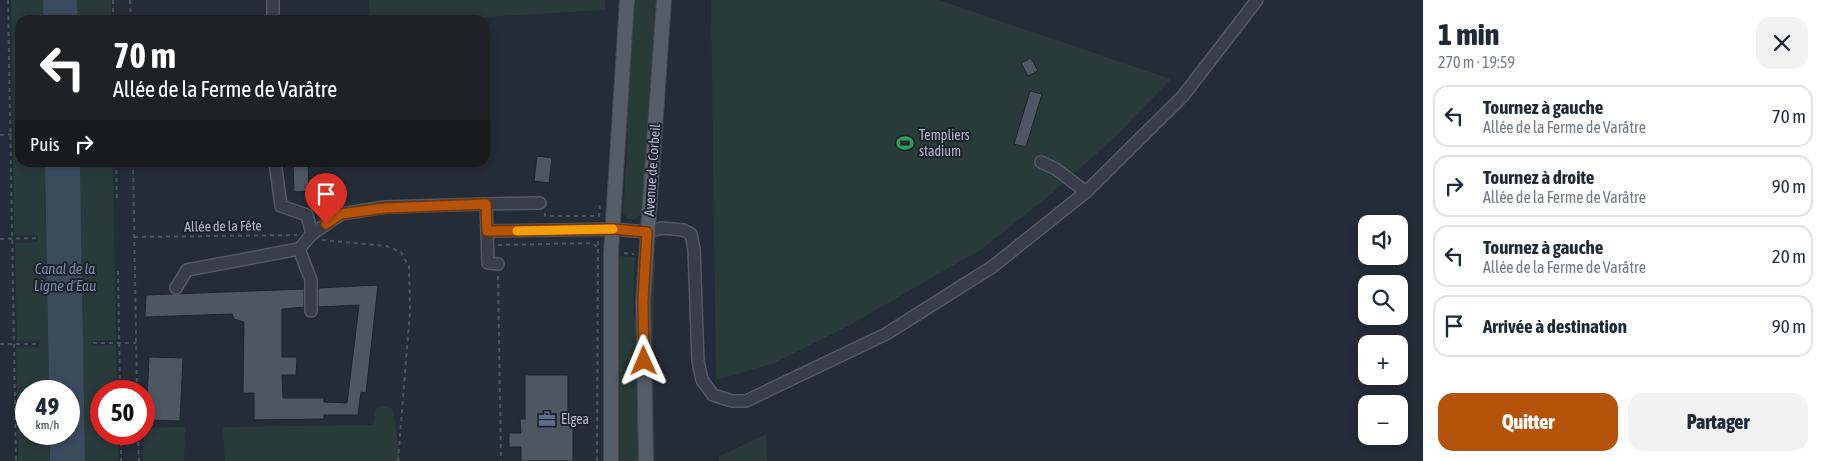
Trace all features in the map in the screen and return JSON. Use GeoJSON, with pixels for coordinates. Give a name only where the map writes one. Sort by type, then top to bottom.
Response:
{"type":"FeatureCollection","features":[{"type":"Feature","properties":{"kind":"main road"},"geometry":{"type":"LineString","coordinates":[[611,461],[611,252],[627,0]]}},
{"type":"Feature","properties":{"kind":"main road","name":"Avenue de Corbeil"},"geometry":{"type":"LineString","coordinates":[[646,461],[643,301],[664,0]]}},
{"type":"Feature","properties":{"kind":"street"},"geometry":{"type":"LineString","coordinates":[[273,0],[273,15]]}},
{"type":"Feature","properties":{"kind":"street"},"geometry":{"type":"LineString","coordinates":[[492,231],[613,229],[647,232],[662,228],[683,230],[691,234],[694,249],[698,361],[702,380],[713,395],[732,401],[746,401],[886,334],[992,267],[1086,192],[1183,96],[1257,0]]}},
{"type":"Feature","properties":{"kind":"street"},"geometry":{"type":"LineString","coordinates":[[1041,162],[1056,169],[1086,192]]}},
{"type":"Feature","properties":{"kind":"street"},"geometry":{"type":"LineString","coordinates":[[276,167],[281,206],[307,215],[312,234]]}},
{"type":"Feature","properties":{"kind":"street"},"geometry":{"type":"LineString","coordinates":[[176,288],[187,270],[299,249],[312,234],[341,214],[385,208],[540,202]]}},
{"type":"Feature","properties":{"kind":"street"},"geometry":{"type":"LineString","coordinates":[[486,204],[492,231],[488,263],[498,264]]}},
{"type":"Feature","properties":{"kind":"street"},"geometry":{"type":"LineString","coordinates":[[299,249],[311,280],[311,311]]}},
{"type":"Feature","properties":{"kind":"path"},"geometry":{"type":"LineString","coordinates":[[8,0],[16,461]]}},
{"type":"Feature","properties":{"kind":"path"},"geometry":{"type":"LineString","coordinates":[[113,0],[113,15]]}},
{"type":"Feature","properties":{"kind":"path"},"geometry":{"type":"LineString","coordinates":[[130,0],[131,15]]}},
{"type":"Feature","properties":{"kind":"path"},"geometry":{"type":"LineString","coordinates":[[0,134],[15,134]]}},
{"type":"Feature","properties":{"kind":"path"},"geometry":{"type":"LineString","coordinates":[[116,167],[117,201]]}},
{"type":"Feature","properties":{"kind":"path"},"geometry":{"type":"LineString","coordinates":[[133,167],[137,380]]}},
{"type":"Feature","properties":{"kind":"path"},"geometry":{"type":"LineString","coordinates":[[540,202],[546,202],[545,216],[599,216]]}},
{"type":"Feature","properties":{"kind":"path"},"geometry":{"type":"LineString","coordinates":[[492,231],[498,245],[592,242],[597,247],[597,461]]}},
{"type":"Feature","properties":{"kind":"path"},"geometry":{"type":"LineString","coordinates":[[312,234],[330,242],[386,246],[401,252],[409,267],[410,311],[398,461]]}},
{"type":"Feature","properties":{"kind":"path","name":"Allée de la Fête"},"geometry":{"type":"LineString","coordinates":[[134,237],[312,234]]}},
{"type":"Feature","properties":{"kind":"path"},"geometry":{"type":"LineString","coordinates":[[0,239],[37,238]]}},
{"type":"Feature","properties":{"kind":"path"},"geometry":{"type":"LineString","coordinates":[[611,252],[646,254]]}},
{"type":"Feature","properties":{"kind":"path"},"geometry":{"type":"LineString","coordinates":[[498,264],[501,461]]}},
{"type":"Feature","properties":{"kind":"path"},"geometry":{"type":"LineString","coordinates":[[118,271],[120,380]]}},
{"type":"Feature","properties":{"kind":"path"},"geometry":{"type":"LineString","coordinates":[[93,343],[136,343]]}},
{"type":"Feature","properties":{"kind":"path"},"geometry":{"type":"LineString","coordinates":[[0,344],[39,344]]}},
{"type":"Feature","properties":{"kind":"path"},"geometry":{"type":"LineString","coordinates":[[120,445],[121,461]]}},
{"type":"Feature","properties":{"kind":"path"},"geometry":{"type":"LineString","coordinates":[[138,445],[138,461]]}},
{"type":"Feature","properties":{"kind":"shaded area"},"geometry":{"type":"Polygon","coordinates":[[[11,0],[43,0],[43,15],[15,15],[15,131],[13,131],[11,0]]]}},
{"type":"Feature","properties":{"kind":"shaded area"},"geometry":{"type":"Polygon","coordinates":[[[77,0],[111,0],[111,15],[78,15],[77,0]]]}},
{"type":"Feature","properties":{"kind":"shaded area"},"geometry":{"type":"Polygon","coordinates":[[[369,0],[605,0],[605,10],[490,17],[490,15],[370,15],[369,0]]]}},
{"type":"Feature","properties":{"kind":"shaded area"},"geometry":{"type":"Polygon","coordinates":[[[633,0],[657,0],[642,215],[633,220],[627,218],[623,213],[628,136],[624,123],[633,0]]]}},
{"type":"Feature","properties":{"kind":"shaded area"},"geometry":{"type":"Polygon","coordinates":[[[711,0],[938,0],[1171,79],[1115,137],[1050,195],[982,249],[848,326],[772,364],[716,380],[711,0]]]}},
{"type":"Feature","properties":{"kind":"shaded area"},"geometry":{"type":"Polygon","coordinates":[[[13,137],[15,137],[15,167],[45,167],[49,380],[17,380],[16,347],[39,347],[40,341],[17,341],[15,243],[38,242],[37,235],[14,235],[13,137]]]}},
{"type":"Feature","properties":{"kind":"shaded area"},"geometry":{"type":"Polygon","coordinates":[[[80,167],[113,167],[116,340],[92,341],[92,346],[116,345],[117,380],[90,380],[90,445],[118,445],[118,461],[85,461],[80,167]]]}},
{"type":"Feature","properties":{"kind":"shaded area"},"geometry":{"type":"Polygon","coordinates":[[[615,256],[635,257],[633,314],[638,333],[640,461],[615,461],[615,256]]]}},
{"type":"Feature","properties":{"kind":"shaded area"},"geometry":{"type":"Polygon","coordinates":[[[652,258],[655,258],[653,337],[655,461],[651,461],[650,334],[652,258]]]}},
{"type":"Feature","properties":{"kind":"shaded area"},"geometry":{"type":"Polygon","coordinates":[[[382,405],[393,409],[400,461],[225,461],[223,427],[373,425],[376,408],[382,405]]]}},
{"type":"Feature","properties":{"kind":"shaded area"},"geometry":{"type":"Polygon","coordinates":[[[185,427],[184,461],[143,461],[143,445],[155,445],[155,428],[185,427]]]}},
{"type":"Feature","properties":{"kind":"shaded area"},"geometry":{"type":"Polygon","coordinates":[[[766,434],[767,461],[719,461],[718,457],[766,434]]]}},
{"type":"Feature","properties":{"kind":"shaded area"},"geometry":{"type":"Polygon","coordinates":[[[18,445],[50,445],[50,461],[18,461],[18,445]]]}},
{"type":"Feature","properties":{"kind":"water"},"geometry":{"type":"Polygon","coordinates":[[[43,0],[77,0],[78,15],[43,15],[43,0]]]}},
{"type":"Feature","properties":{"kind":"water","name":"Canal de la Ligne d'Eau"},"geometry":{"type":"Polygon","coordinates":[[[45,167],[80,167],[85,461],[50,461],[50,445],[80,445],[80,380],[49,380],[45,167]]]}},
{"type":"Feature","properties":{"kind":"building"},"geometry":{"type":"Polygon","coordinates":[[[1031,58],[1038,71],[1028,76],[1021,63],[1031,58]]]}},
{"type":"Feature","properties":{"kind":"building"},"geometry":{"type":"Polygon","coordinates":[[[1030,91],[1042,94],[1026,147],[1014,144],[1030,91]]]}},
{"type":"Feature","properties":{"kind":"building"},"geometry":{"type":"Polygon","coordinates":[[[537,156],[552,158],[549,183],[534,181],[537,156]]]}},
{"type":"Feature","properties":{"kind":"building"},"geometry":{"type":"Polygon","coordinates":[[[293,167],[308,167],[309,191],[294,192],[293,167]]]}},
{"type":"Feature","properties":{"kind":"building"},"geometry":{"type":"Polygon","coordinates":[[[378,285],[366,393],[361,392],[358,415],[324,415],[324,419],[254,420],[254,393],[243,393],[244,322],[234,319],[232,314],[145,317],[146,295],[304,289],[304,307],[282,309],[282,357],[297,357],[296,375],[282,375],[283,398],[324,398],[324,402],[347,403],[359,305],[318,307],[318,288],[378,285]]]}},
{"type":"Feature","properties":{"kind":"building"},"geometry":{"type":"Polygon","coordinates":[[[149,357],[183,358],[180,421],[155,420],[155,380],[148,380],[149,357]]]}},
{"type":"Feature","properties":{"kind":"building"},"geometry":{"type":"Polygon","coordinates":[[[525,375],[568,375],[568,419],[573,419],[573,461],[521,461],[521,447],[509,447],[509,433],[521,433],[520,419],[525,419],[525,375]]]}},
{"type":"Feature","properties":{"kind":"slow traffic"},"geometry":{"type":"LineString","coordinates":[[517,231],[613,229]]}},
{"type":"Feature","properties":{"kind":"place","name":"Templiers stadium"},"geometry":{"type":"Point","coordinates":[905,143]}},
{"type":"Feature","properties":{"kind":"place","name":"Elgea"},"geometry":{"type":"Point","coordinates":[547,419]}},
{"type":"Feature","properties":{"kind":"route"},"geometry":{"type":"LineString","coordinates":[[326,224],[341,214],[385,208],[486,204],[487,231],[613,229],[647,232],[643,301],[644,361]]}}]}
